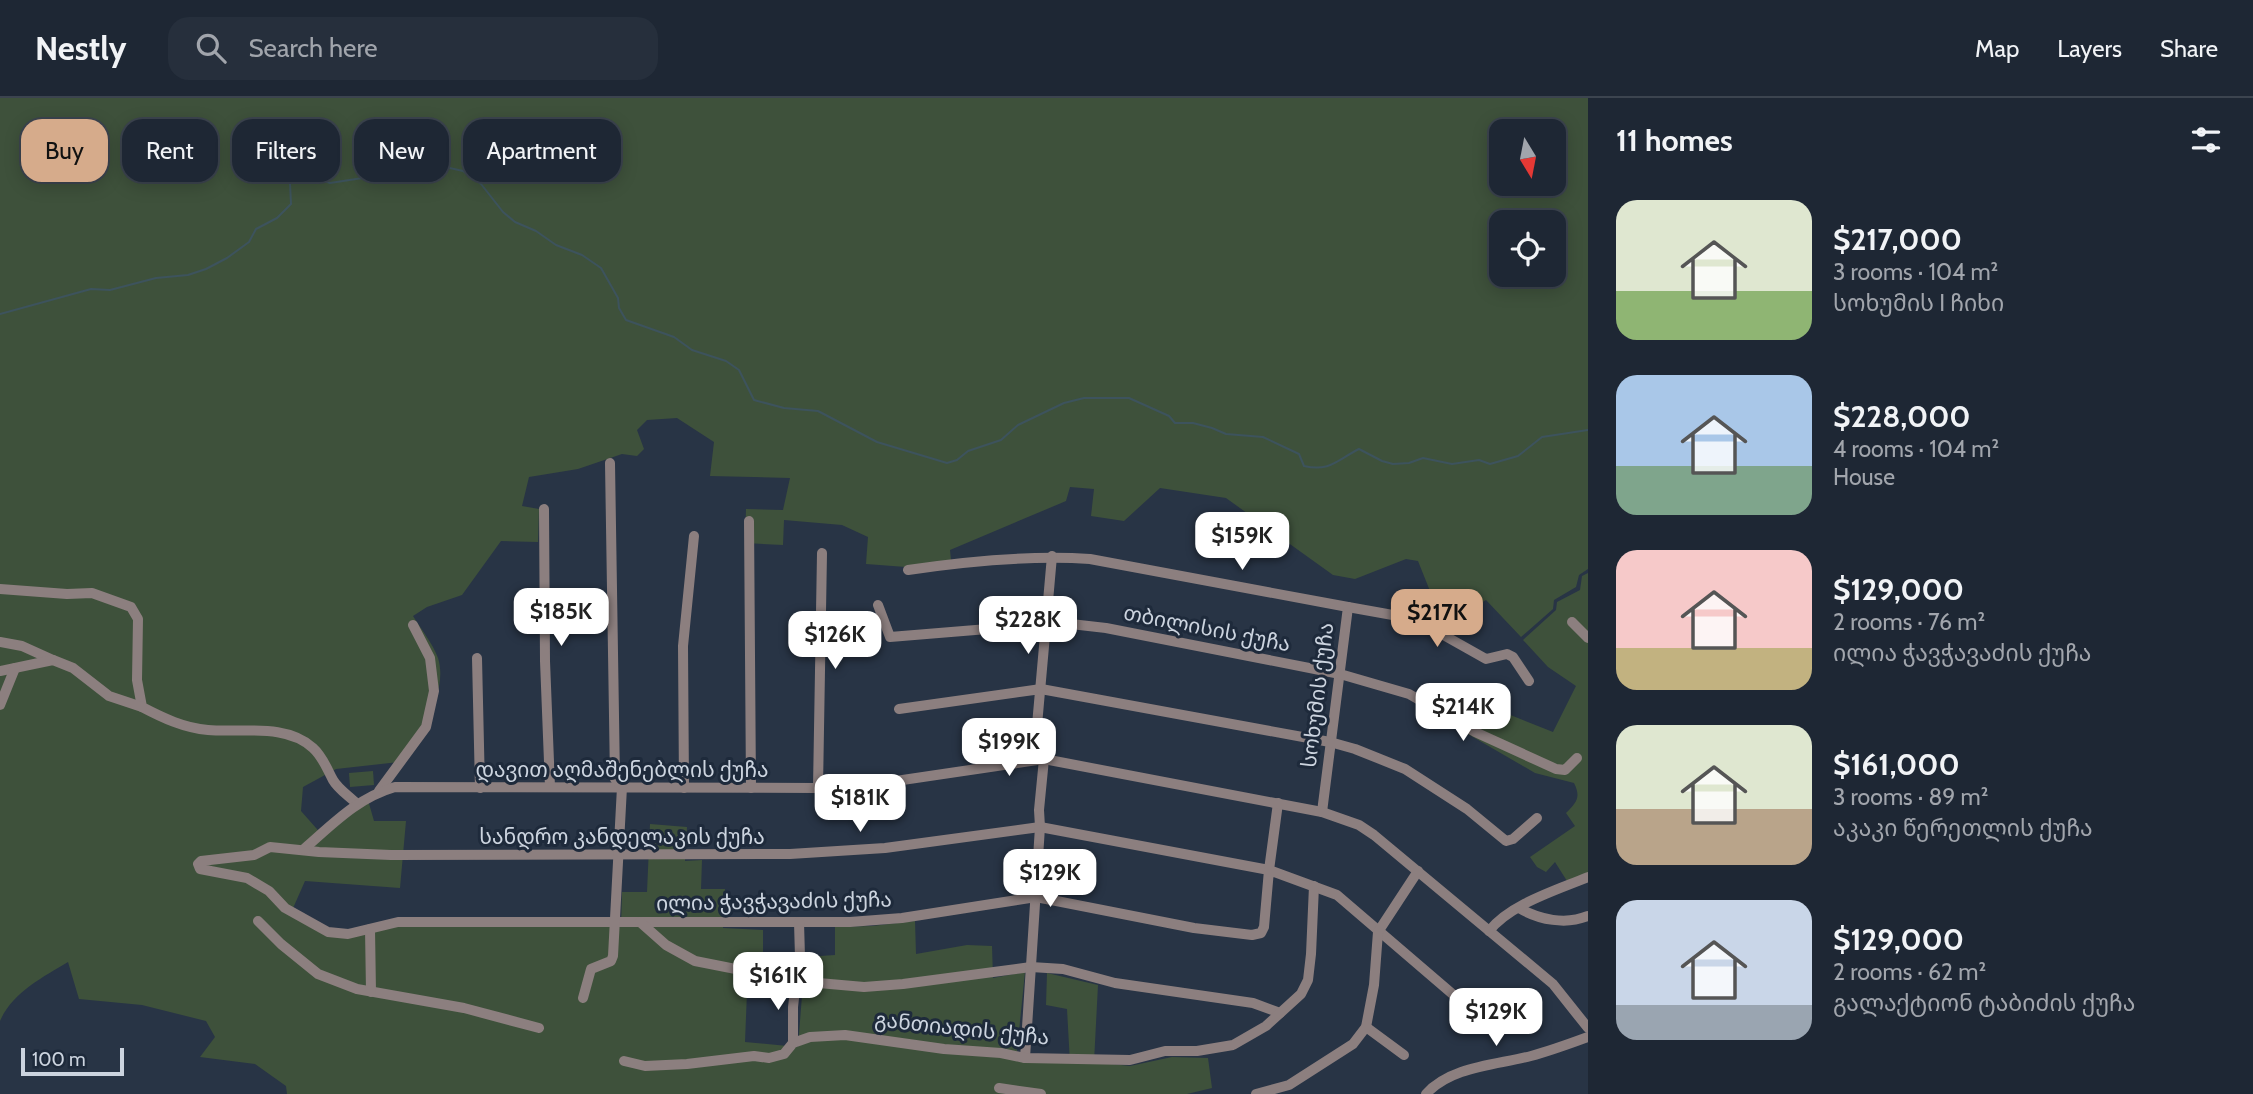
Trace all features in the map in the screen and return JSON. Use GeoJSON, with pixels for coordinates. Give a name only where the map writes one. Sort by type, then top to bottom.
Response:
{"type":"FeatureCollection","features":[{"type":"Feature","properties":{"kind":"street"},"geometry":{"type":"LineString","coordinates":[[583,998],[591,969],[611,961],[613,956],[622,787],[615,779],[610,463]]}},
{"type":"Feature","properties":{"kind":"street"},"geometry":{"type":"LineString","coordinates":[[544,509],[545,661],[550,788]]}},
{"type":"Feature","properties":{"kind":"street"},"geometry":{"type":"LineString","coordinates":[[749,521],[751,788]]}},
{"type":"Feature","properties":{"kind":"street"},"geometry":{"type":"LineString","coordinates":[[684,788],[683,646],[694,536]]}},
{"type":"Feature","properties":{"kind":"street"},"geometry":{"type":"LineString","coordinates":[[818,788],[822,553]]}},
{"type":"Feature","properties":{"kind":"street"},"geometry":{"type":"LineString","coordinates":[[1026,1058],[1041,827],[1041,689],[1052,556]]}},
{"type":"Feature","properties":{"kind":"street","name":"სოხუმის ქუჩა"},"geometry":{"type":"LineString","coordinates":[[908,569],[975,560],[1052,556],[1090,559],[1348,607],[1322,812]]}},
{"type":"Feature","properties":{"kind":"street"},"geometry":{"type":"LineString","coordinates":[[0,589],[92,593],[131,607],[138,619],[137,680],[142,707]]}},
{"type":"Feature","properties":{"kind":"street","name":"თბილისის ქუჩა"},"geometry":{"type":"LineString","coordinates":[[878,605],[890,637],[1046,623],[1106,628],[1340,674],[1409,694],[1475,732],[1556,769],[1565,770],[1577,758]]}},
{"type":"Feature","properties":{"kind":"street"},"geometry":{"type":"LineString","coordinates":[[1348,607],[1415,619],[1486,659],[1507,654],[1513,657],[1529,681]]}},
{"type":"Feature","properties":{"kind":"street"},"geometry":{"type":"LineString","coordinates":[[1572,622],[1588,638]]}},
{"type":"Feature","properties":{"kind":"street"},"geometry":{"type":"LineString","coordinates":[[379,792],[426,727],[434,691],[430,658],[413,625]]}},
{"type":"Feature","properties":{"kind":"street"},"geometry":{"type":"LineString","coordinates":[[0,642],[22,646],[73,668],[109,696],[142,707],[171,722],[207,730],[256,730],[293,736],[313,747],[325,763],[334,783],[356,803]]}},
{"type":"Feature","properties":{"kind":"street"},"geometry":{"type":"LineString","coordinates":[[477,658],[480,788]]}},
{"type":"Feature","properties":{"kind":"street"},"geometry":{"type":"LineString","coordinates":[[0,671],[53,660]]}},
{"type":"Feature","properties":{"kind":"street"},"geometry":{"type":"LineString","coordinates":[[0,705],[15,668]]}},
{"type":"Feature","properties":{"kind":"street"},"geometry":{"type":"LineString","coordinates":[[899,709],[1041,689],[1330,742],[1355,749],[1413,774],[1467,809],[1506,841],[1513,839],[1537,818]]}},
{"type":"Feature","properties":{"kind":"street","name":"დავით აღმაშენებლის ქუჩა"},"geometry":{"type":"LineString","coordinates":[[304,849],[356,803],[395,787],[818,788],[862,786],[1039,759],[1322,812],[1359,825],[1553,985],[1588,1028]]}},
{"type":"Feature","properties":{"kind":"street","name":"ილია ჭავჭავაძის ქუჩა"},"geometry":{"type":"LineString","coordinates":[[285,908],[328,932],[348,934],[398,922],[799,922],[902,918],[1036,897],[1194,928],[1252,935],[1261,933],[1264,928],[1278,803]]}},
{"type":"Feature","properties":{"kind":"street","name":"სანდრო კანდელაკის ქუჩა"},"geometry":{"type":"LineString","coordinates":[[285,908],[269,891],[247,878],[200,869],[198,864],[201,860],[254,855],[270,847],[391,855],[790,854],[885,848],[1041,827],[1269,870],[1337,895],[1484,1021]]}},
{"type":"Feature","properties":{"kind":"street"},"geometry":{"type":"LineString","coordinates":[[1256,1094],[1289,1085],[1353,1044],[1366,1027],[1374,985],[1378,932],[1418,871]]}},
{"type":"Feature","properties":{"kind":"street"},"geometry":{"type":"LineString","coordinates":[[1489,930],[1498,918],[1531,900],[1588,877]]}},
{"type":"Feature","properties":{"kind":"street","name":"განთიადის ქუჩა"},"geometry":{"type":"LineString","coordinates":[[624,1061],[645,1066],[754,1056],[769,1058],[784,1055],[793,1044],[810,1037],[845,1035],[1026,1058],[1130,1060],[1165,1051],[1197,1051],[1233,1045],[1266,1026],[1301,994],[1308,980],[1314,886]]}},
{"type":"Feature","properties":{"kind":"street"},"geometry":{"type":"LineString","coordinates":[[1519,908],[1555,920],[1588,916]]}},
{"type":"Feature","properties":{"kind":"street"},"geometry":{"type":"LineString","coordinates":[[258,921],[318,974],[371,992],[464,1008],[539,1028]]}},
{"type":"Feature","properties":{"kind":"street"},"geometry":{"type":"LineString","coordinates":[[640,922],[666,945],[695,961],[796,981],[864,987],[1031,967],[1063,969],[1115,983],[1253,1003],[1280,1013]]}},
{"type":"Feature","properties":{"kind":"street"},"geometry":{"type":"LineString","coordinates":[[766,975],[766,969],[800,957],[799,922]]}},
{"type":"Feature","properties":{"kind":"street"},"geometry":{"type":"LineString","coordinates":[[370,929],[371,992]]}},
{"type":"Feature","properties":{"kind":"street"},"geometry":{"type":"LineString","coordinates":[[793,1044],[796,981]]}},
{"type":"Feature","properties":{"kind":"street"},"geometry":{"type":"LineString","coordinates":[[1366,1027],[1404,1055]]}},
{"type":"Feature","properties":{"kind":"street"},"geometry":{"type":"LineString","coordinates":[[1426,1094],[1433,1086],[1452,1075],[1534,1056],[1588,1037]]}},
{"type":"Feature","properties":{"kind":"street"},"geometry":{"type":"LineString","coordinates":[[999,1088],[1041,1094]]}},
{"type":"Feature","properties":{"kind":"green space"},"geometry":{"type":"Polygon","coordinates":[[[0,98],[1588,98],[1588,569],[1579,575],[1576,587],[1554,600],[1553,609],[1521,637],[1486,600],[1471,609],[1434,601],[1418,561],[1406,559],[1355,579],[1333,575],[1226,498],[1160,488],[1124,521],[1091,516],[1094,489],[1070,487],[1066,501],[950,550],[951,560],[906,567],[866,564],[868,537],[842,525],[784,520],[783,545],[745,543],[746,509],[783,510],[790,478],[710,476],[714,442],[677,418],[647,420],[637,430],[644,449],[637,456],[622,454],[578,469],[529,477],[522,506],[539,509],[538,542],[501,541],[462,595],[427,607],[413,616],[438,658],[439,685],[430,713],[399,762],[336,769],[303,787],[301,811],[324,837],[368,800],[374,821],[406,821],[400,888],[305,881],[290,915],[328,937],[364,935],[392,926],[621,927],[622,892],[647,892],[650,824],[687,827],[685,861],[702,860],[701,889],[725,889],[723,928],[763,930],[763,966],[748,967],[745,1042],[798,1047],[805,957],[835,955],[835,927],[915,921],[916,954],[967,945],[992,946],[993,978],[1025,972],[1016,1061],[1070,1063],[1067,1009],[1046,1005],[1047,973],[1098,985],[1094,1062],[1130,1066],[1172,1057],[1208,1058],[1212,1088],[1187,1094],[287,1094],[286,1086],[255,1064],[200,1057],[215,1037],[206,1021],[142,1005],[79,999],[68,962],[20,994],[0,1021],[0,98]]]}},
{"type":"Feature","properties":{"kind":"green space"},"geometry":{"type":"Polygon","coordinates":[[[1588,573],[1588,873],[1567,881],[1555,862],[1546,872],[1537,867],[1530,857],[1575,826],[1566,813],[1577,799],[1574,783],[1535,773],[1454,726],[1472,695],[1503,712],[1553,732],[1576,686],[1548,667],[1523,640],[1556,610],[1557,602],[1580,590],[1582,576],[1588,573]]]}},
{"type":"Feature","properties":{"kind":"green space"},"geometry":{"type":"Polygon","coordinates":[[[373,771],[374,785],[350,787],[349,773],[373,771]]]}},
{"type":"Feature","properties":{"kind":"waterway"},"geometry":{"type":"LineString","coordinates":[[0,314],[91,289],[110,290],[206,269],[227,258],[249,242],[256,229],[277,218],[291,204],[290,183],[299,177],[309,175],[330,183],[441,166],[463,171],[481,184],[503,212],[515,222],[536,231],[556,245],[582,255],[601,268],[618,298],[619,308],[626,320],[674,337],[692,350],[726,361],[739,370],[754,400],[784,408],[818,411],[877,442],[947,463],[957,460],[968,451],[1001,440],[1018,425],[1064,403],[1084,398],[1129,398],[1169,416],[1175,423],[1193,423],[1226,434],[1263,437],[1299,454],[1304,466],[1313,467],[1333,464],[1359,449],[1393,464],[1409,463],[1423,458],[1452,464],[1479,460],[1490,464],[1518,456],[1542,437],[1588,430]]}}]}
